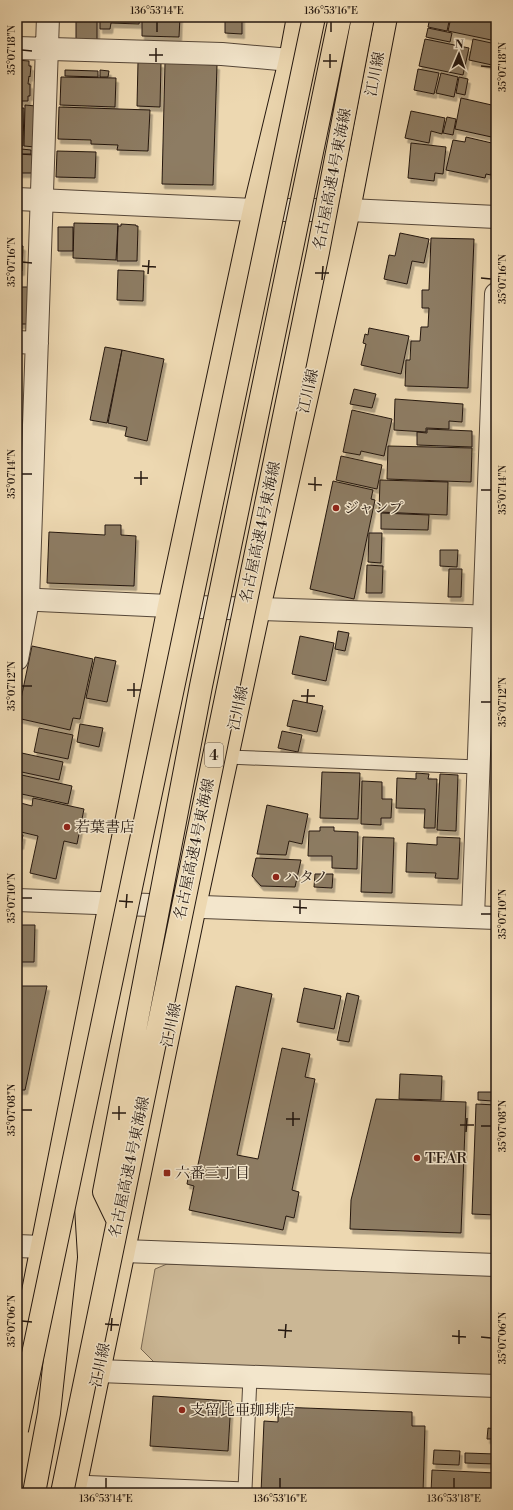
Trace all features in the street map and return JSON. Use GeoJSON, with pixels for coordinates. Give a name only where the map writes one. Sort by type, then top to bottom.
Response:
{"type":"FeatureCollection","features":[{"type":"Feature","properties":{"kind":"main road"},"geometry":{"type":"LineString","coordinates":[[17,1372],[169,606],[254,210],[290,60],[298,17]]}},
{"type":"Feature","properties":{"kind":"main road"},"geometry":{"type":"LineString","coordinates":[[17,1430],[314,17]]}},
{"type":"Feature","properties":{"kind":"main road"},"geometry":{"type":"LineString","coordinates":[[118,1221],[104,1192],[202,678],[340,17]]}},
{"type":"Feature","properties":{"kind":"main road","name":"名古屋高速4号東海線"},"geometry":{"type":"LineString","coordinates":[[70,1489],[118,1221],[318,252],[363,17]]}},
{"type":"Feature","properties":{"kind":"main road","name":"江川線"},"geometry":{"type":"LineString","coordinates":[[70,1489],[99,1372],[195,906],[259,609],[349,210],[386,17]]}},
{"type":"Feature","properties":{"kind":"main road"},"geometry":{"type":"LineString","coordinates":[[34,1493],[49,1413],[66,1257],[60,1158]]}},
{"type":"Feature","properties":{"kind":"street"},"geometry":{"type":"LineString","coordinates":[[17,659],[22,599],[27,342],[42,200],[48,17]]}},
{"type":"Feature","properties":{"kind":"street"},"geometry":{"type":"LineString","coordinates":[[17,48],[222,54],[290,60]]}},
{"type":"Feature","properties":{"kind":"street"},"geometry":{"type":"LineString","coordinates":[[17,199],[254,210],[349,210],[496,217]]}},
{"type":"Feature","properties":{"kind":"street"},"geometry":{"type":"LineString","coordinates":[[473,918],[487,767],[496,294]]}},
{"type":"Feature","properties":{"kind":"street"},"geometry":{"type":"LineString","coordinates":[[22,599],[169,606],[490,616]]}},
{"type":"Feature","properties":{"kind":"street"},"geometry":{"type":"LineString","coordinates":[[17,900],[496,918]]}},
{"type":"Feature","properties":{"kind":"street"},"geometry":{"type":"LineString","coordinates":[[17,1246],[42,1247]]}},
{"type":"Feature","properties":{"kind":"street"},"geometry":{"type":"LineString","coordinates":[[124,1251],[496,1265]]}},
{"type":"Feature","properties":{"kind":"street"},"geometry":{"type":"LineString","coordinates":[[99,1372],[496,1386]]}},
{"type":"Feature","properties":{"kind":"lane"},"geometry":{"type":"LineString","coordinates":[[228,757],[487,767]]}},
{"type":"Feature","properties":{"kind":"lane"},"geometry":{"type":"LineString","coordinates":[[70,1489],[245,1489],[250,1377]]}},
{"type":"Feature","properties":{"kind":"shaded area"},"geometry":{"type":"Polygon","coordinates":[[[167,1264],[496,1276],[496,1376],[155,1363],[141,1349],[155,1269],[167,1264]]]}},
{"type":"Feature","properties":{"kind":"building"},"geometry":{"type":"Polygon","coordinates":[[[76,17],[97,17],[97,40],[76,40],[76,17]]]}},
{"type":"Feature","properties":{"kind":"building"},"geometry":{"type":"Polygon","coordinates":[[[100,17],[140,17],[139,24],[111,23],[110,29],[100,29],[100,17]]]}},
{"type":"Feature","properties":{"kind":"building"},"geometry":{"type":"Polygon","coordinates":[[[142,17],[180,17],[179,37],[142,36],[142,17]]]}},
{"type":"Feature","properties":{"kind":"building"},"geometry":{"type":"Polygon","coordinates":[[[225,17],[242,17],[242,34],[225,33],[225,17]]]}},
{"type":"Feature","properties":{"kind":"building"},"geometry":{"type":"Polygon","coordinates":[[[430,17],[450,17],[447,31],[428,27],[430,17]]]}},
{"type":"Feature","properties":{"kind":"building"},"geometry":{"type":"Polygon","coordinates":[[[451,17],[496,17],[496,41],[448,31],[451,17]]]}},
{"type":"Feature","properties":{"kind":"building"},"geometry":{"type":"Polygon","coordinates":[[[428,28],[452,33],[450,42],[426,37],[428,28]]]}},
{"type":"Feature","properties":{"kind":"building"},"geometry":{"type":"Polygon","coordinates":[[[425,39],[469,48],[463,75],[419,66],[425,39]]]}},
{"type":"Feature","properties":{"kind":"building"},"geometry":{"type":"Polygon","coordinates":[[[473,39],[496,44],[492,65],[469,60],[473,39]]]}},
{"type":"Feature","properties":{"kind":"building"},"geometry":{"type":"Polygon","coordinates":[[[17,60],[29,61],[29,66],[31,66],[28,84],[30,84],[30,96],[28,96],[28,101],[17,101],[17,60]]]}},
{"type":"Feature","properties":{"kind":"building"},"geometry":{"type":"Polygon","coordinates":[[[138,62],[161,63],[160,107],[137,106],[138,62]]]}},
{"type":"Feature","properties":{"kind":"building"},"geometry":{"type":"Polygon","coordinates":[[[165,63],[217,65],[213,185],[162,184],[165,63]]]}},
{"type":"Feature","properties":{"kind":"building"},"geometry":{"type":"Polygon","coordinates":[[[418,69],[439,73],[434,94],[414,90],[418,69]]]}},
{"type":"Feature","properties":{"kind":"building"},"geometry":{"type":"Polygon","coordinates":[[[65,70],[98,71],[98,77],[65,76],[65,70]]]}},
{"type":"Feature","properties":{"kind":"building"},"geometry":{"type":"Polygon","coordinates":[[[100,70],[109,71],[108,77],[100,77],[100,70]]]}},
{"type":"Feature","properties":{"kind":"building"},"geometry":{"type":"Polygon","coordinates":[[[441,73],[458,77],[454,97],[436,93],[441,73]]]}},
{"type":"Feature","properties":{"kind":"building"},"geometry":{"type":"Polygon","coordinates":[[[61,77],[116,78],[115,107],[60,105],[61,77]]]}},
{"type":"Feature","properties":{"kind":"building"},"geometry":{"type":"Polygon","coordinates":[[[459,77],[468,79],[465,95],[456,93],[459,77]]]}},
{"type":"Feature","properties":{"kind":"building"},"geometry":{"type":"Polygon","coordinates":[[[461,98],[496,106],[496,138],[455,129],[461,98]]]}},
{"type":"Feature","properties":{"kind":"building"},"geometry":{"type":"Polygon","coordinates":[[[25,105],[36,106],[35,147],[24,146],[25,105]]]}},
{"type":"Feature","properties":{"kind":"building"},"geometry":{"type":"Polygon","coordinates":[[[59,107],[150,110],[148,151],[117,150],[118,145],[91,144],[91,140],[58,139],[59,107]]]}},
{"type":"Feature","properties":{"kind":"building"},"geometry":{"type":"Polygon","coordinates":[[[17,108],[24,108],[23,146],[17,146],[17,108]]]}},
{"type":"Feature","properties":{"kind":"building"},"geometry":{"type":"Polygon","coordinates":[[[411,111],[445,118],[442,134],[431,131],[429,143],[405,138],[411,111]]]}},
{"type":"Feature","properties":{"kind":"building"},"geometry":{"type":"Polygon","coordinates":[[[447,117],[456,119],[453,135],[443,133],[447,117]]]}},
{"type":"Feature","properties":{"kind":"building"},"geometry":{"type":"Polygon","coordinates":[[[466,137],[496,144],[491,175],[486,174],[485,178],[446,170],[453,140],[465,142],[466,137]]]}},
{"type":"Feature","properties":{"kind":"building"},"geometry":{"type":"Polygon","coordinates":[[[411,143],[446,147],[443,174],[435,173],[434,181],[408,178],[411,143]]]}},
{"type":"Feature","properties":{"kind":"building"},"geometry":{"type":"Polygon","coordinates":[[[21,149],[31,150],[31,154],[21,154],[21,149]]]}},
{"type":"Feature","properties":{"kind":"building"},"geometry":{"type":"Polygon","coordinates":[[[57,151],[96,152],[95,178],[56,177],[57,151]]]}},
{"type":"Feature","properties":{"kind":"building"},"geometry":{"type":"Polygon","coordinates":[[[17,154],[35,155],[35,173],[17,173],[17,154]]]}},
{"type":"Feature","properties":{"kind":"building"},"geometry":{"type":"Polygon","coordinates":[[[74,223],[118,224],[116,260],[73,258],[74,223]]]}},
{"type":"Feature","properties":{"kind":"building"},"geometry":{"type":"Polygon","coordinates":[[[121,224],[138,226],[137,261],[117,261],[118,226],[121,226],[121,224]]]}},
{"type":"Feature","properties":{"kind":"building"},"geometry":{"type":"Polygon","coordinates":[[[58,227],[73,227],[73,251],[58,251],[58,227]]]}},
{"type":"Feature","properties":{"kind":"building"},"geometry":{"type":"Polygon","coordinates":[[[400,233],[429,239],[424,263],[412,261],[407,284],[384,279],[389,255],[395,256],[400,233]]]}},
{"type":"Feature","properties":{"kind":"building"},"geometry":{"type":"Polygon","coordinates":[[[431,238],[474,239],[468,388],[405,386],[406,360],[410,360],[411,341],[420,341],[421,327],[428,327],[429,308],[422,308],[422,290],[429,290],[431,238]]]}},
{"type":"Feature","properties":{"kind":"building"},"geometry":{"type":"Polygon","coordinates":[[[17,245],[23,246],[22,271],[17,271],[17,245]]]}},
{"type":"Feature","properties":{"kind":"building"},"geometry":{"type":"Polygon","coordinates":[[[118,270],[144,271],[143,301],[117,300],[118,270]]]}},
{"type":"Feature","properties":{"kind":"building"},"geometry":{"type":"Polygon","coordinates":[[[17,287],[28,287],[27,324],[17,324],[17,287]]]}},
{"type":"Feature","properties":{"kind":"building"},"geometry":{"type":"Polygon","coordinates":[[[369,328],[409,336],[401,374],[361,365],[366,344],[363,343],[365,334],[368,335],[369,328]]]}},
{"type":"Feature","properties":{"kind":"building"},"geometry":{"type":"Polygon","coordinates":[[[105,347],[122,350],[107,423],[90,420],[105,347]]]}},
{"type":"Feature","properties":{"kind":"building"},"geometry":{"type":"Polygon","coordinates":[[[122,350],[164,359],[147,441],[125,436],[127,427],[108,423],[122,350]]]}},
{"type":"Feature","properties":{"kind":"building"},"geometry":{"type":"Polygon","coordinates":[[[354,389],[376,394],[372,408],[350,404],[354,389]]]}},
{"type":"Feature","properties":{"kind":"building"},"geometry":{"type":"Polygon","coordinates":[[[395,399],[463,404],[462,422],[449,421],[449,429],[426,428],[426,432],[394,430],[395,399]]]}},
{"type":"Feature","properties":{"kind":"building"},"geometry":{"type":"Polygon","coordinates":[[[352,410],[392,419],[384,456],[361,451],[360,455],[343,452],[352,410]]]}},
{"type":"Feature","properties":{"kind":"building"},"geometry":{"type":"Polygon","coordinates":[[[17,420],[23,420],[23,430],[17,430],[17,420]]]}},
{"type":"Feature","properties":{"kind":"building"},"geometry":{"type":"Polygon","coordinates":[[[427,429],[472,431],[472,447],[417,445],[417,432],[427,433],[427,429]]]}},
{"type":"Feature","properties":{"kind":"building"},"geometry":{"type":"Polygon","coordinates":[[[17,442],[20,443],[20,451],[17,454],[17,442]]]}},
{"type":"Feature","properties":{"kind":"building"},"geometry":{"type":"Polygon","coordinates":[[[388,446],[472,448],[471,482],[387,479],[388,446]]]}},
{"type":"Feature","properties":{"kind":"building"},"geometry":{"type":"Polygon","coordinates":[[[341,456],[382,465],[377,489],[336,480],[341,456]]]}},
{"type":"Feature","properties":{"kind":"building"},"geometry":{"type":"Polygon","coordinates":[[[380,480],[448,482],[447,515],[379,512],[380,480]]]}},
{"type":"Feature","properties":{"kind":"building"},"geometry":{"type":"Polygon","coordinates":[[[333,481],[373,490],[371,499],[375,500],[354,599],[310,589],[333,481]]]}},
{"type":"Feature","properties":{"kind":"building"},"geometry":{"type":"Polygon","coordinates":[[[381,513],[429,515],[428,530],[381,529],[381,513]]]}},
{"type":"Feature","properties":{"kind":"building"},"geometry":{"type":"Polygon","coordinates":[[[105,525],[121,525],[121,535],[136,536],[134,586],[47,583],[49,532],[105,535],[105,525]]]}},
{"type":"Feature","properties":{"kind":"building"},"geometry":{"type":"Polygon","coordinates":[[[369,533],[382,533],[381,563],[368,562],[369,533]]]}},
{"type":"Feature","properties":{"kind":"building"},"geometry":{"type":"Polygon","coordinates":[[[440,550],[458,550],[457,567],[440,566],[440,550]]]}},
{"type":"Feature","properties":{"kind":"building"},"geometry":{"type":"Polygon","coordinates":[[[367,565],[383,566],[382,593],[366,593],[367,565]]]}},
{"type":"Feature","properties":{"kind":"building"},"geometry":{"type":"Polygon","coordinates":[[[449,569],[462,569],[461,597],[448,597],[449,569]]]}},
{"type":"Feature","properties":{"kind":"building"},"geometry":{"type":"Polygon","coordinates":[[[338,631],[349,633],[345,651],[335,649],[338,631]]]}},
{"type":"Feature","properties":{"kind":"building"},"geometry":{"type":"Polygon","coordinates":[[[300,636],[334,643],[326,681],[292,674],[300,636]]]}},
{"type":"Feature","properties":{"kind":"building"},"geometry":{"type":"Polygon","coordinates":[[[32,646],[93,659],[80,719],[73,718],[70,730],[17,718],[32,646]]]}},
{"type":"Feature","properties":{"kind":"building"},"geometry":{"type":"Polygon","coordinates":[[[95,657],[116,661],[107,702],[86,698],[95,657]]]}},
{"type":"Feature","properties":{"kind":"building"},"geometry":{"type":"Polygon","coordinates":[[[293,700],[323,706],[317,732],[287,726],[293,700]]]}},
{"type":"Feature","properties":{"kind":"building"},"geometry":{"type":"Polygon","coordinates":[[[80,724],[103,728],[99,747],[77,742],[80,724]]]}},
{"type":"Feature","properties":{"kind":"building"},"geometry":{"type":"Polygon","coordinates":[[[39,728],[73,735],[68,759],[34,752],[39,728]]]}},
{"type":"Feature","properties":{"kind":"building"},"geometry":{"type":"Polygon","coordinates":[[[282,731],[302,735],[298,752],[278,748],[282,731]]]}},
{"type":"Feature","properties":{"kind":"building"},"geometry":{"type":"Polygon","coordinates":[[[17,752],[63,762],[59,780],[17,771],[17,752]]]}},
{"type":"Feature","properties":{"kind":"building"},"geometry":{"type":"Polygon","coordinates":[[[322,772],[360,773],[358,819],[320,818],[322,772]]]}},
{"type":"Feature","properties":{"kind":"building"},"geometry":{"type":"Polygon","coordinates":[[[416,773],[429,774],[428,779],[437,779],[435,828],[424,828],[425,809],[396,808],[397,778],[416,779],[416,773]]]}},
{"type":"Feature","properties":{"kind":"building"},"geometry":{"type":"Polygon","coordinates":[[[17,774],[72,786],[68,804],[17,793],[17,774]]]}},
{"type":"Feature","properties":{"kind":"building"},"geometry":{"type":"Polygon","coordinates":[[[440,774],[458,775],[456,831],[437,830],[440,774]]]}},
{"type":"Feature","properties":{"kind":"building"},"geometry":{"type":"Polygon","coordinates":[[[362,781],[382,782],[382,799],[392,799],[391,818],[381,818],[381,825],[361,824],[362,781]]]}},
{"type":"Feature","properties":{"kind":"building"},"geometry":{"type":"Polygon","coordinates":[[[33,798],[84,809],[77,844],[64,841],[56,879],[30,873],[38,836],[17,831],[17,802],[32,806],[33,798]]]}},
{"type":"Feature","properties":{"kind":"building"},"geometry":{"type":"Polygon","coordinates":[[[267,805],[308,814],[302,844],[289,841],[286,855],[257,854],[267,805]]]}},
{"type":"Feature","properties":{"kind":"building"},"geometry":{"type":"Polygon","coordinates":[[[320,827],[334,827],[334,831],[358,832],[357,869],[332,868],[332,856],[308,856],[309,831],[320,831],[320,827]]]}},
{"type":"Feature","properties":{"kind":"building"},"geometry":{"type":"Polygon","coordinates":[[[17,834],[23,835],[21,845],[17,844],[17,834]]]}},
{"type":"Feature","properties":{"kind":"building"},"geometry":{"type":"Polygon","coordinates":[[[363,837],[394,838],[392,893],[361,892],[363,837]]]}},
{"type":"Feature","properties":{"kind":"building"},"geometry":{"type":"Polygon","coordinates":[[[437,837],[460,838],[458,879],[435,878],[436,873],[406,872],[407,843],[437,845],[437,837]]]}},
{"type":"Feature","properties":{"kind":"building"},"geometry":{"type":"Polygon","coordinates":[[[256,858],[301,860],[295,887],[261,886],[252,876],[256,858]]]}},
{"type":"Feature","properties":{"kind":"building"},"geometry":{"type":"Polygon","coordinates":[[[315,874],[333,874],[332,888],[314,887],[315,874]]]}},
{"type":"Feature","properties":{"kind":"building"},"geometry":{"type":"Polygon","coordinates":[[[17,925],[35,925],[34,962],[17,962],[17,925]]]}},
{"type":"Feature","properties":{"kind":"building"},"geometry":{"type":"Polygon","coordinates":[[[17,986],[47,986],[25,1090],[17,1090],[17,986]]]}},
{"type":"Feature","properties":{"kind":"building"},"geometry":{"type":"Polygon","coordinates":[[[236,986],[272,994],[237,1155],[258,1159],[282,1048],[310,1054],[305,1077],[315,1079],[292,1190],[299,1192],[294,1218],[286,1216],[283,1230],[189,1210],[194,1186],[187,1184],[189,1173],[196,1174],[236,986]]]}},
{"type":"Feature","properties":{"kind":"building"},"geometry":{"type":"Polygon","coordinates":[[[304,988],[341,996],[334,1029],[297,1022],[304,988]]]}},
{"type":"Feature","properties":{"kind":"building"},"geometry":{"type":"Polygon","coordinates":[[[347,993],[359,996],[349,1042],[337,1040],[347,993]]]}},
{"type":"Feature","properties":{"kind":"building"},"geometry":{"type":"Polygon","coordinates":[[[400,1074],[442,1076],[441,1100],[399,1099],[400,1074]]]}},
{"type":"Feature","properties":{"kind":"building"},"geometry":{"type":"Polygon","coordinates":[[[478,1092],[493,1092],[493,1101],[478,1100],[478,1092]]]}},
{"type":"Feature","properties":{"kind":"building"},"geometry":{"type":"Polygon","coordinates":[[[376,1099],[466,1102],[461,1233],[350,1229],[351,1200],[376,1099]]]}},
{"type":"Feature","properties":{"kind":"building"},"geometry":{"type":"Polygon","coordinates":[[[476,1104],[496,1105],[496,1215],[472,1214],[476,1104]]]}},
{"type":"Feature","properties":{"kind":"building"},"geometry":{"type":"Polygon","coordinates":[[[153,1396],[231,1401],[228,1451],[150,1446],[153,1396]]]}},
{"type":"Feature","properties":{"kind":"building"},"geometry":{"type":"Polygon","coordinates":[[[278,1407],[412,1412],[412,1426],[425,1426],[423,1493],[261,1493],[264,1421],[278,1422],[278,1407]]]}},
{"type":"Feature","properties":{"kind":"building"},"geometry":{"type":"Polygon","coordinates":[[[488,1428],[496,1429],[496,1439],[487,1439],[488,1428]]]}},
{"type":"Feature","properties":{"kind":"building"},"geometry":{"type":"Polygon","coordinates":[[[434,1450],[460,1451],[459,1465],[433,1464],[434,1450]]]}},
{"type":"Feature","properties":{"kind":"building"},"geometry":{"type":"Polygon","coordinates":[[[465,1453],[496,1454],[496,1464],[465,1463],[465,1453]]]}},
{"type":"Feature","properties":{"kind":"building"},"geometry":{"type":"Polygon","coordinates":[[[432,1470],[496,1473],[496,1493],[431,1493],[432,1470]]]}},
{"type":"Feature","properties":{"kind":"place","name":"ジャンプ"},"geometry":{"type":"Point","coordinates":[336,508]}},
{"type":"Feature","properties":{"kind":"place","name":"若葉書店"},"geometry":{"type":"Point","coordinates":[67,827]}},
{"type":"Feature","properties":{"kind":"place","name":"ハタノ"},"geometry":{"type":"Point","coordinates":[276,877]}},
{"type":"Feature","properties":{"kind":"place","name":"TEAR"},"geometry":{"type":"Point","coordinates":[417,1158]}},
{"type":"Feature","properties":{"kind":"place","name":"六番三丁目"},"geometry":{"type":"Point","coordinates":[167,1173]}},
{"type":"Feature","properties":{"kind":"place","name":"支留比亜珈琲店"},"geometry":{"type":"Point","coordinates":[182,1410]}}]}
